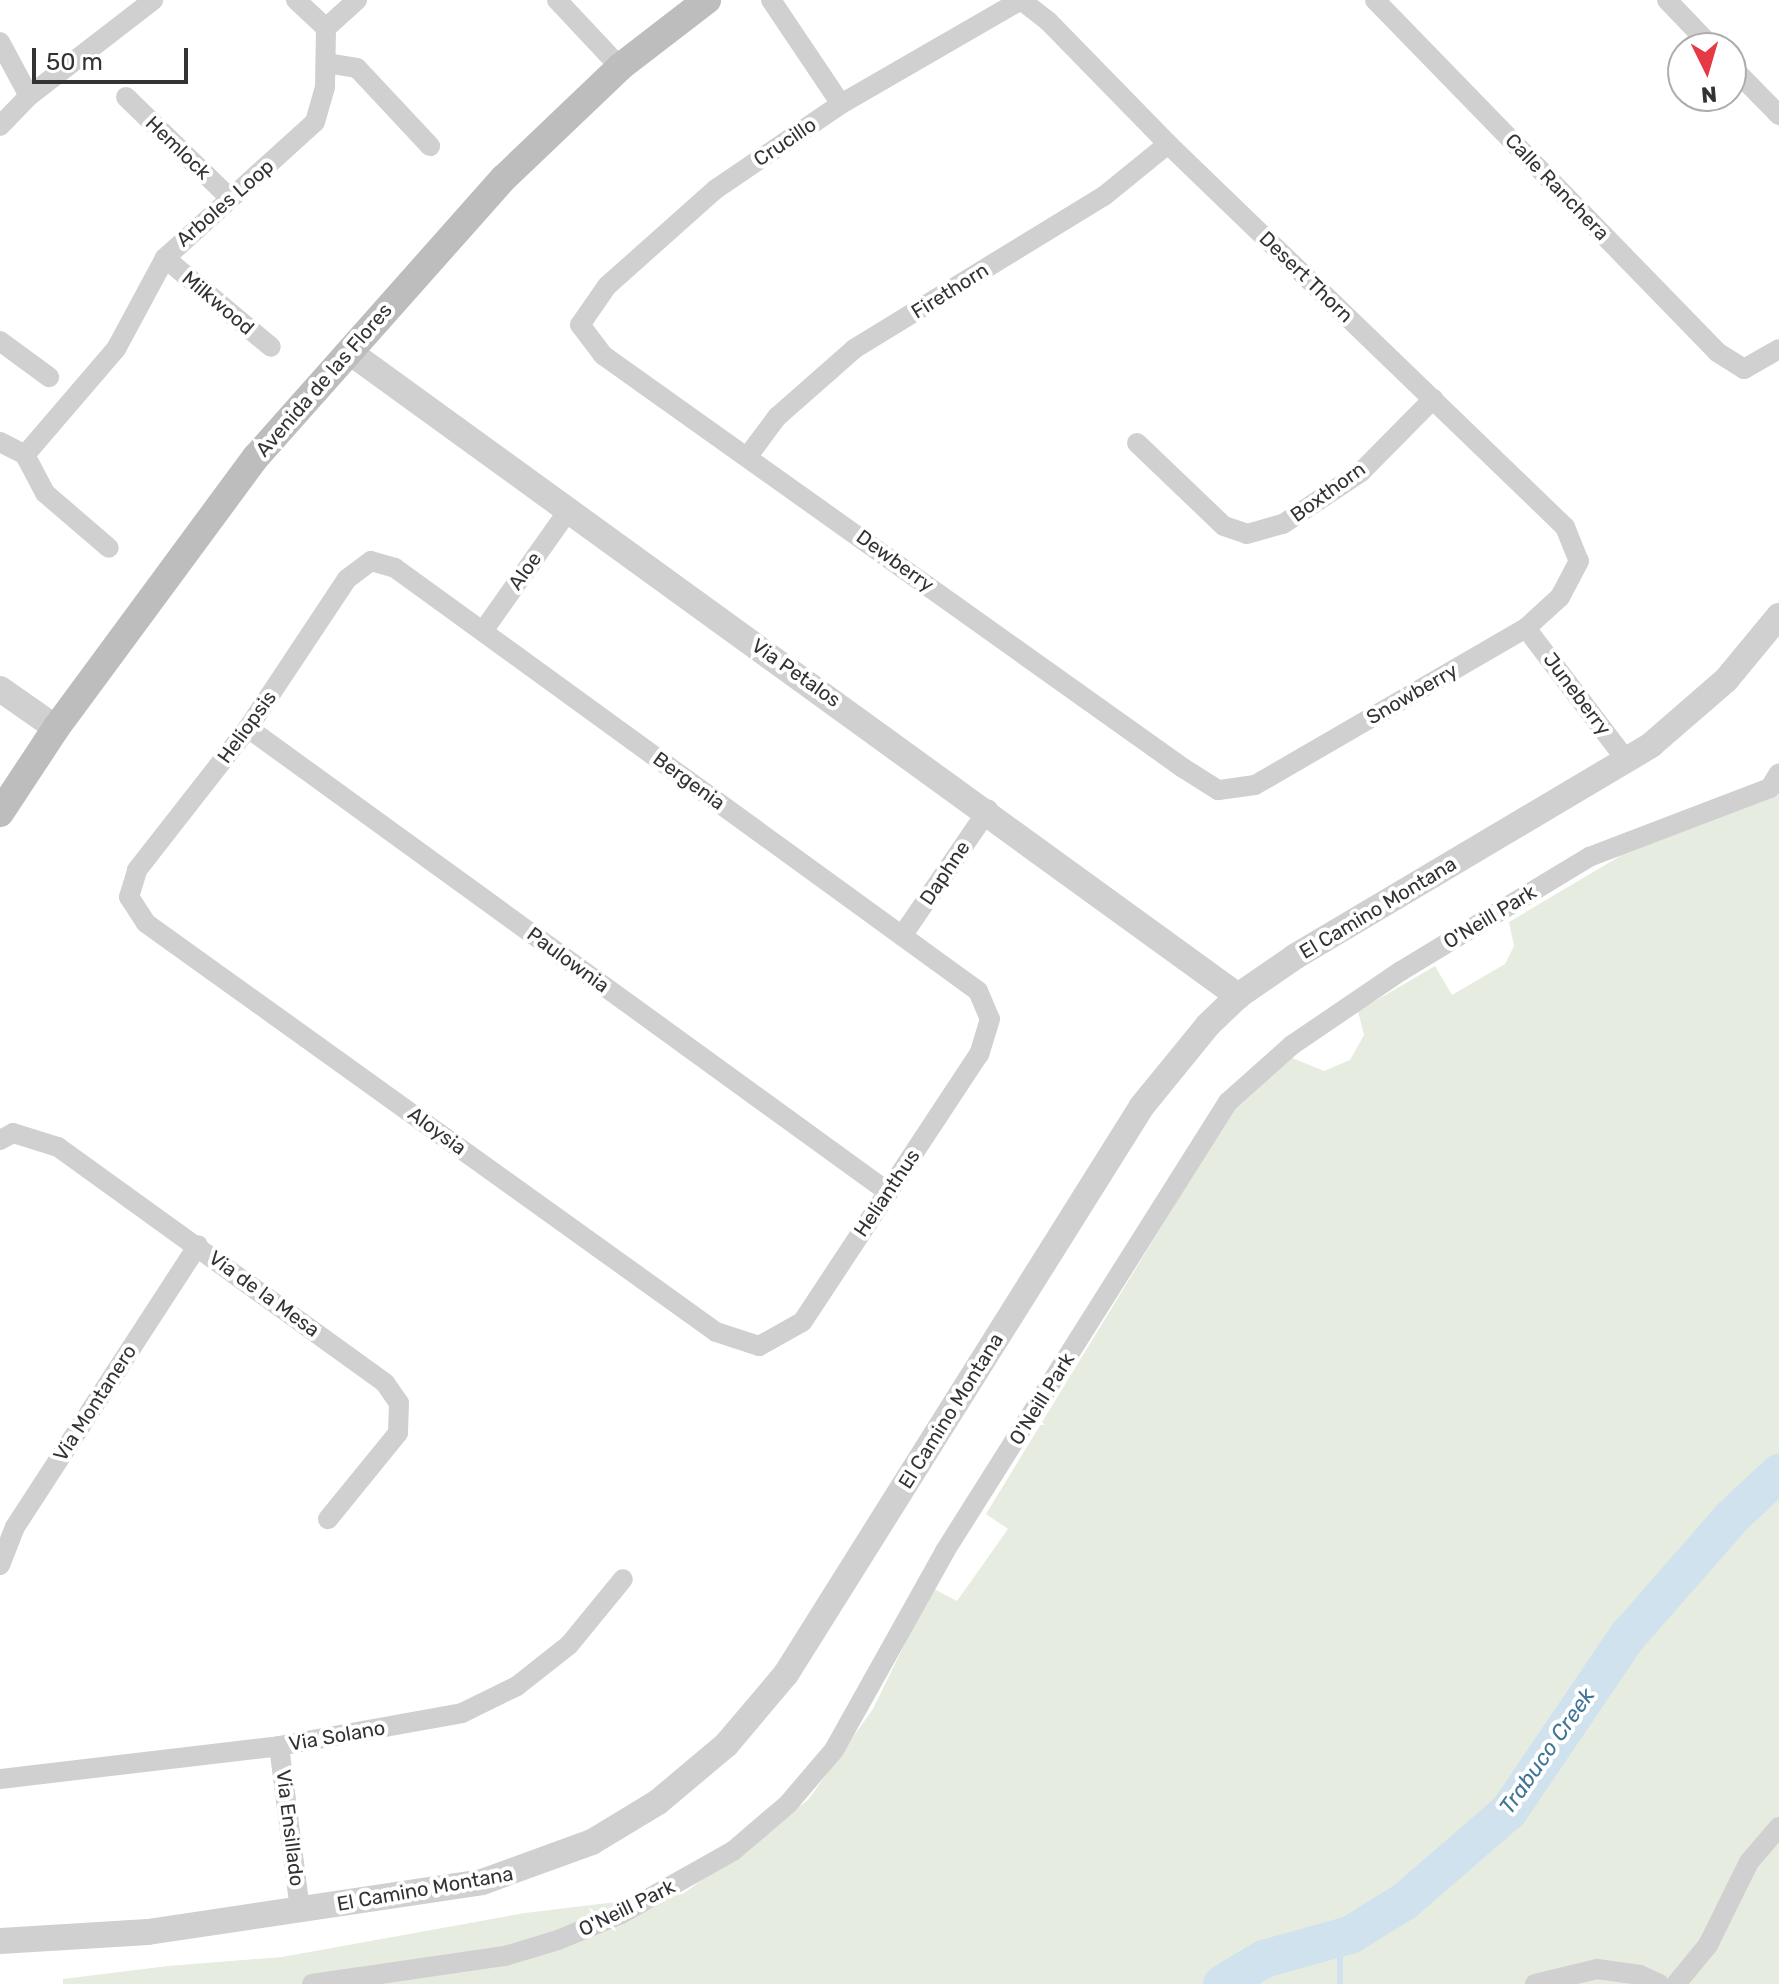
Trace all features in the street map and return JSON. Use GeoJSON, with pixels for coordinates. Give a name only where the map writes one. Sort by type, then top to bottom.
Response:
{"type":"FeatureCollection","features":[{"type":"Feature","properties":{"kind":"main road","name":"Avenida de las Flores"},"geometry":{"type":"LineString","coordinates":[[0,813],[56,728],[256,457],[504,178],[620,67],[707,0]]}},
{"type":"Feature","properties":{"kind":"street"},"geometry":{"type":"LineString","coordinates":[[0,126],[29,96],[153,0]]}},
{"type":"Feature","properties":{"kind":"street"},"geometry":{"type":"LineString","coordinates":[[296,0],[326,28],[357,0]]}},
{"type":"Feature","properties":{"kind":"street"},"geometry":{"type":"LineString","coordinates":[[557,0],[620,67]]}},
{"type":"Feature","properties":{"kind":"street"},"geometry":{"type":"LineString","coordinates":[[771,0],[841,104]]}},
{"type":"Feature","properties":{"kind":"street","name":"Crucillo"},"geometry":{"type":"LineString","coordinates":[[580,325],[607,286],[716,189],[841,104],[1021,0]]}},
{"type":"Feature","properties":{"kind":"street","name":"Desert Thorn"},"geometry":{"type":"LineString","coordinates":[[1021,0],[1048,21],[1168,144],[1565,527],[1579,561]]}},
{"type":"Feature","properties":{"kind":"street","name":"Calle Ranchera"},"geometry":{"type":"LineString","coordinates":[[1375,0],[1717,352],[1744,369],[1779,349]]}},
{"type":"Feature","properties":{"kind":"street"},"geometry":{"type":"LineString","coordinates":[[1667,0],[1698,32]]}},
{"type":"Feature","properties":{"kind":"street","name":"Arboles Loop"},"geometry":{"type":"LineString","coordinates":[[25,455],[116,349],[165,258],[315,122],[326,63],[326,28]]}},
{"type":"Feature","properties":{"kind":"street"},"geometry":{"type":"LineString","coordinates":[[0,42],[29,96]]}},
{"type":"Feature","properties":{"kind":"street"},"geometry":{"type":"LineString","coordinates":[[326,63],[357,68],[430,146]]}},
{"type":"Feature","properties":{"kind":"street"},"geometry":{"type":"LineString","coordinates":[[1747,82],[1779,115]]}},
{"type":"Feature","properties":{"kind":"street","name":"Hemlock"},"geometry":{"type":"LineString","coordinates":[[126,97],[230,198]]}},
{"type":"Feature","properties":{"kind":"street","name":"Firethorn"},"geometry":{"type":"LineString","coordinates":[[748,456],[777,417],[854,349],[1104,196],[1168,144]]}},
{"type":"Feature","properties":{"kind":"street","name":"Milkwood"},"geometry":{"type":"LineString","coordinates":[[165,258],[271,347]]}},
{"type":"Feature","properties":{"kind":"street","name":"Dewberry"},"geometry":{"type":"LineString","coordinates":[[580,325],[603,355],[1218,790]]}},
{"type":"Feature","properties":{"kind":"street"},"geometry":{"type":"LineString","coordinates":[[0,341],[49,377]]}},
{"type":"Feature","properties":{"kind":"street","name":"Via Petalos"},"geometry":{"type":"LineString","coordinates":[[351,353],[988,810],[1238,996]]}},
{"type":"Feature","properties":{"kind":"street","name":"Boxthorn"},"geometry":{"type":"LineString","coordinates":[[1137,443],[1224,526],[1247,534],[1283,524],[1361,472],[1433,399]]}},
{"type":"Feature","properties":{"kind":"street"},"geometry":{"type":"LineString","coordinates":[[0,442],[25,455],[45,493],[109,548]]}},
{"type":"Feature","properties":{"kind":"street","name":"Aloe"},"geometry":{"type":"LineString","coordinates":[[483,631],[568,511]]}},
{"type":"Feature","properties":{"kind":"street","name":"Bergenia"},"geometry":{"type":"LineString","coordinates":[[371,561],[395,568],[978,991],[990,1019]]}},
{"type":"Feature","properties":{"kind":"street","name":"Heliopsis"},"geometry":{"type":"LineString","coordinates":[[129,897],[137,870],[248,728],[347,579],[371,561]]}},
{"type":"Feature","properties":{"kind":"street","name":"Snowberry"},"geometry":{"type":"LineString","coordinates":[[1218,790],[1255,785],[1526,628],[1560,597],[1579,561]]}},
{"type":"Feature","properties":{"kind":"street","name":"El Camino Montana"},"geometry":{"type":"LineString","coordinates":[[0,1941],[134,1934],[300,1910],[517,1873],[625,1824],[726,1745],[786,1674],[1142,1106],[1185,1050],[1238,996],[1296,956],[1627,761],[1696,709],[1779,616]]}},
{"type":"Feature","properties":{"kind":"street","name":"Juneberry"},"geometry":{"type":"LineString","coordinates":[[1526,628],[1627,761]]}},
{"type":"Feature","properties":{"kind":"street"},"geometry":{"type":"LineString","coordinates":[[0,689],[56,728]]}},
{"type":"Feature","properties":{"kind":"street","name":"Paulownia"},"geometry":{"type":"LineString","coordinates":[[248,728],[888,1192]]}},
{"type":"Feature","properties":{"kind":"street","name":"O'Neill Park"},"geometry":{"type":"LineString","coordinates":[[312,1984],[505,1956],[558,1940],[634,1908],[733,1851],[788,1804],[834,1750],[931,1573],[1228,1102],[1292,1045],[1388,980],[1589,857],[1770,788],[1779,773]]}},
{"type":"Feature","properties":{"kind":"street","name":"Daphne"},"geometry":{"type":"LineString","coordinates":[[902,936],[988,810]]}},
{"type":"Feature","properties":{"kind":"street","name":"Aloysia"},"geometry":{"type":"LineString","coordinates":[[129,897],[146,923],[716,1332],[759,1346]]}},
{"type":"Feature","properties":{"kind":"street","name":"Helianthus"},"geometry":{"type":"LineString","coordinates":[[759,1346],[802,1322],[979,1054],[990,1019]]}},
{"type":"Feature","properties":{"kind":"street","name":"Via de la Mesa"},"geometry":{"type":"LineString","coordinates":[[0,1140],[13,1133],[58,1147],[198,1245],[385,1383],[399,1403],[398,1433],[328,1519]]}},
{"type":"Feature","properties":{"kind":"street","name":"Via Montanero"},"geometry":{"type":"LineString","coordinates":[[0,1565],[15,1527],[198,1245]]}},
{"type":"Feature","properties":{"kind":"street","name":"Via Solano"},"geometry":{"type":"LineString","coordinates":[[0,1779],[279,1746],[462,1713],[517,1686],[569,1645],[623,1579]]}},
{"type":"Feature","properties":{"kind":"street","name":"Via Ensillado"},"geometry":{"type":"LineString","coordinates":[[279,1746],[300,1910]]}},
{"type":"Feature","properties":{"kind":"street"},"geometry":{"type":"LineString","coordinates":[[1676,1984],[1708,1945],[1749,1862],[1779,1827]]}},
{"type":"Feature","properties":{"kind":"street"},"geometry":{"type":"LineString","coordinates":[[1535,1984],[1597,1969],[1640,1975],[1659,1984]]}},
{"type":"Feature","properties":{"kind":"shaded area"},"geometry":{"type":"Polygon","coordinates":[[[1779,792],[1779,1984],[63,1984],[63,1979],[168,1966],[282,1957],[525,1913],[683,1894],[808,1800],[873,1709],[932,1588],[957,1601],[1008,1529],[986,1514],[1235,1106],[1292,1058],[1324,1071],[1350,1060],[1364,1035],[1358,1011],[1435,966],[1452,995],[1505,964],[1514,946],[1509,922],[1622,855],[1779,792]]]}},
{"type":"Feature","properties":{"kind":"waterway","name":"Trabuco Creek"},"geometry":{"type":"LineString","coordinates":[[1222,1984],[1264,1959],[1350,1935],[1405,1901],[1509,1811],[1627,1637],[1731,1518],[1779,1473]]}},
{"type":"Feature","properties":{"kind":"waterway"},"geometry":{"type":"LineString","coordinates":[[1340,1984],[1340,1956],[1350,1935]]}}]}
